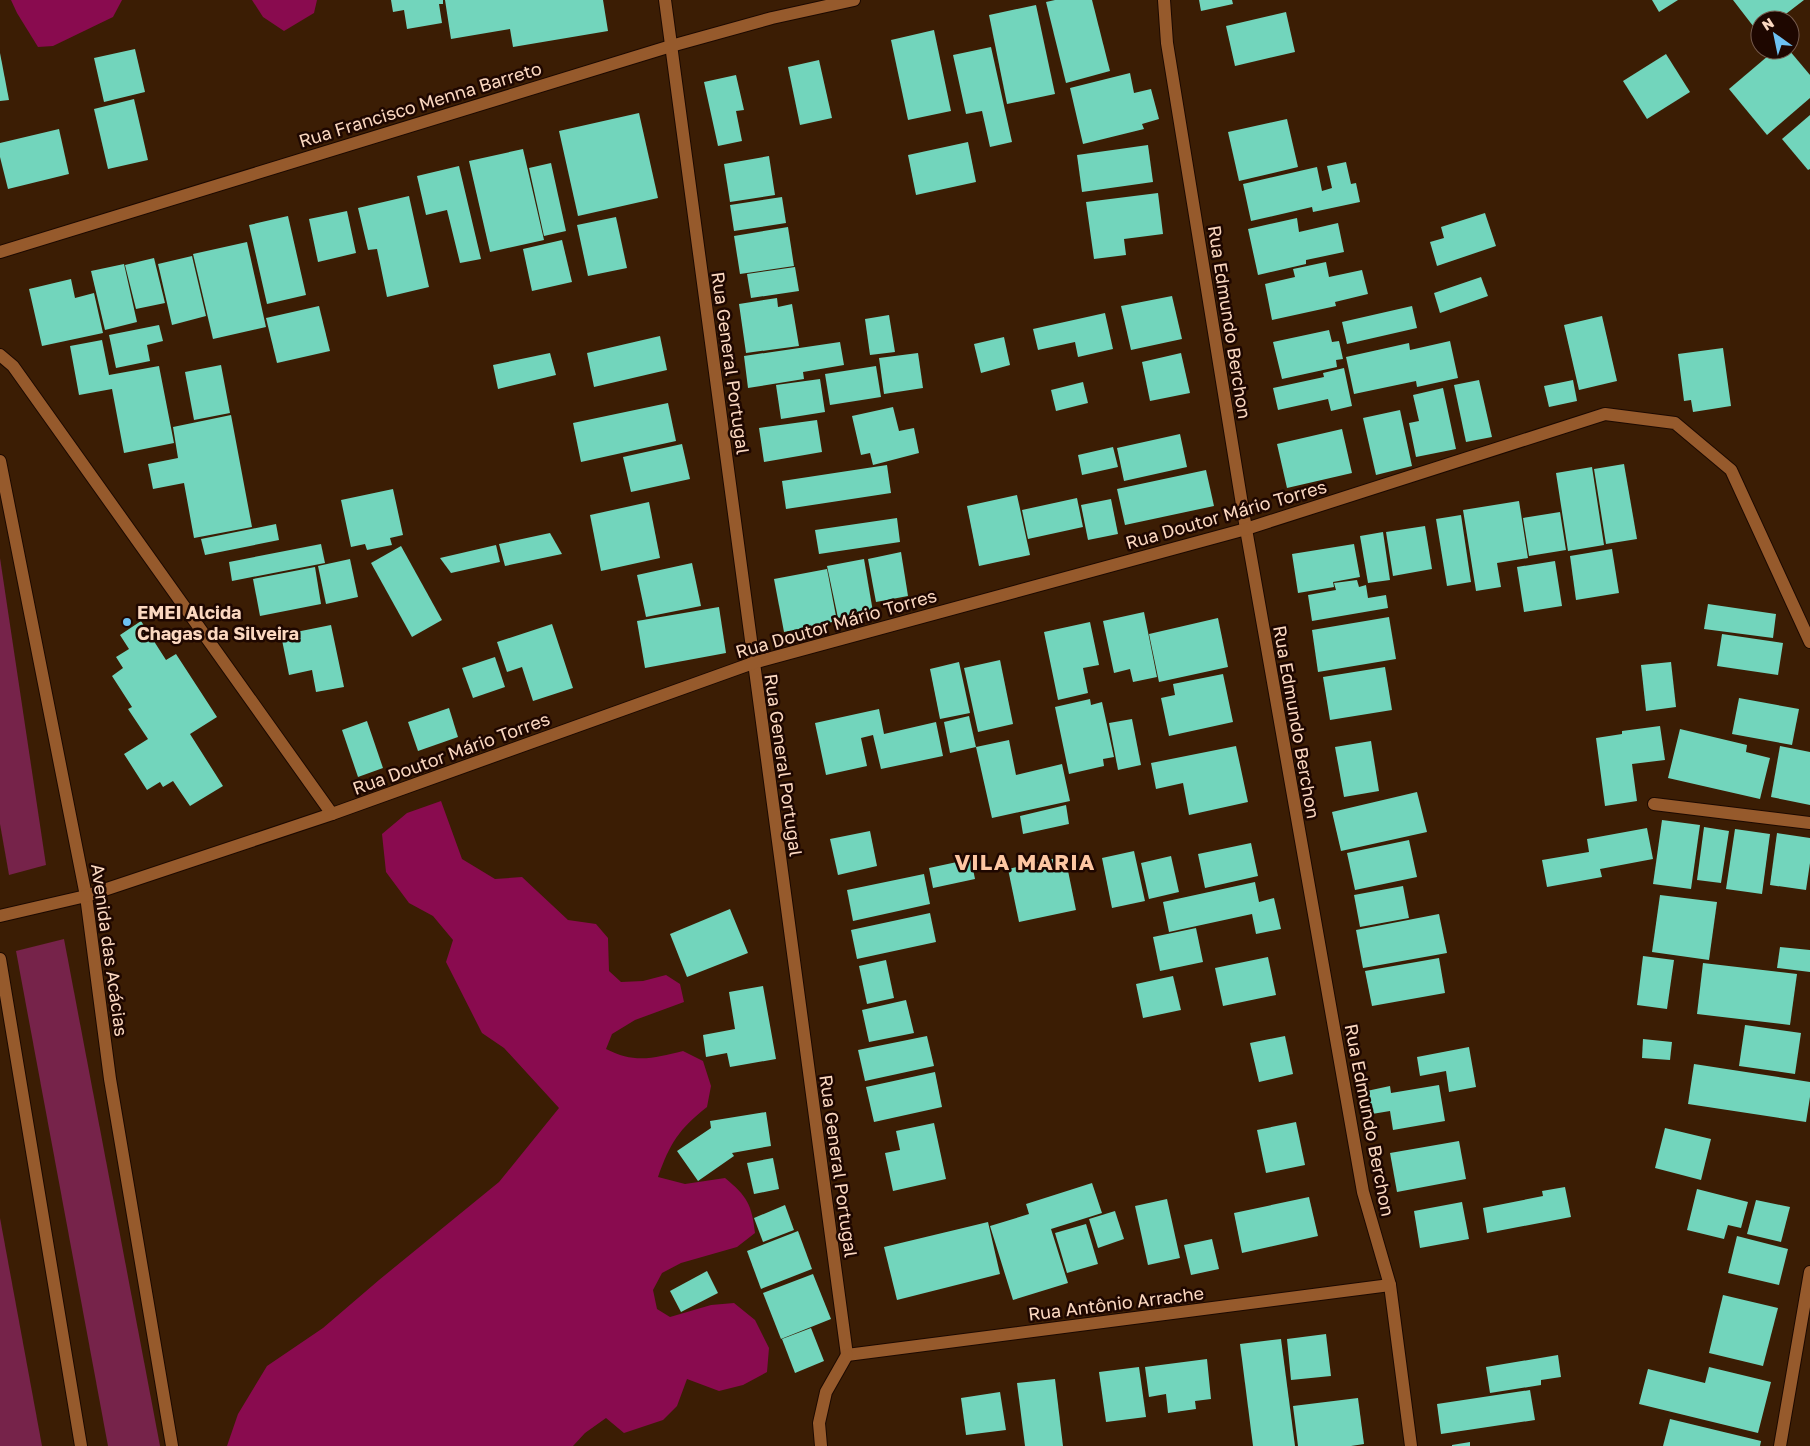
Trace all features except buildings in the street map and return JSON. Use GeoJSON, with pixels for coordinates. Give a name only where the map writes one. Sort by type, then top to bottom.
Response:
{"type":"FeatureCollection","features":[{"type":"Feature","properties":{"kind":"street","name":"Rua General Portugal"},"geometry":{"type":"LineString","coordinates":[[665,0],[847,1355]]}},
{"type":"Feature","properties":{"kind":"street","name":"Rua Francisco Menna Barreto"},"geometry":{"type":"LineString","coordinates":[[0,252],[671,46],[772,18],[854,0]]}},
{"type":"Feature","properties":{"kind":"street","name":"Rua Edmundo Berchon"},"geometry":{"type":"LineString","coordinates":[[1164,0],[1167,43],[1246,529],[1362,1192],[1390,1285],[1411,1446]]}},
{"type":"Feature","properties":{"kind":"street"},"geometry":{"type":"LineString","coordinates":[[0,355],[13,366],[332,814]]}},
{"type":"Feature","properties":{"kind":"street","name":"Rua Doutor Mário Torres"},"geometry":{"type":"LineString","coordinates":[[0,916],[86,896],[332,814],[753,663],[1246,529],[1605,414],[1675,423],[1731,470],[1810,642]]}},
{"type":"Feature","properties":{"kind":"street","name":"Avenida das Acácias"},"geometry":{"type":"LineString","coordinates":[[0,462],[86,896],[110,1079],[172,1446]]}},
{"type":"Feature","properties":{"kind":"street"},"geometry":{"type":"LineString","coordinates":[[1654,804],[1810,823]]}},
{"type":"Feature","properties":{"kind":"street"},"geometry":{"type":"LineString","coordinates":[[0,959],[81,1446]]}},
{"type":"Feature","properties":{"kind":"street"},"geometry":{"type":"LineString","coordinates":[[1780,1446],[1810,1272]]}},
{"type":"Feature","properties":{"kind":"street","name":"Rua Antônio Arrache"},"geometry":{"type":"LineString","coordinates":[[847,1355],[1390,1285]]}},
{"type":"Feature","properties":{"kind":"street"},"geometry":{"type":"LineString","coordinates":[[821,1446],[819,1424],[826,1392],[847,1355]]}},
{"type":"Feature","properties":{"kind":"shaded area"},"geometry":{"type":"Polygon","coordinates":[[[11,0],[122,0],[113,17],[53,46],[38,47],[11,0]]]}},
{"type":"Feature","properties":{"kind":"shaded area"},"geometry":{"type":"Polygon","coordinates":[[[252,0],[317,0],[314,13],[284,31],[263,17],[252,0]]]}},
{"type":"Feature","properties":{"kind":"shaded area"},"geometry":{"type":"Polygon","coordinates":[[[0,558],[46,865],[9,875],[0,824],[0,558]]]}},
{"type":"Feature","properties":{"kind":"shaded area"},"geometry":{"type":"Polygon","coordinates":[[[441,801],[462,859],[495,879],[522,877],[568,920],[596,924],[608,938],[609,971],[621,982],[643,981],[666,975],[680,984],[684,1002],[635,1020],[612,1034],[606,1049],[616,1054],[635,1058],[654,1057],[683,1051],[703,1061],[711,1086],[707,1107],[689,1122],[676,1138],[658,1177],[685,1184],[725,1178],[739,1190],[747,1202],[752,1215],[755,1233],[737,1247],[681,1263],[662,1273],[653,1290],[657,1309],[670,1317],[711,1305],[734,1303],[755,1320],[769,1348],[767,1372],[743,1385],[719,1391],[687,1379],[677,1406],[663,1420],[624,1433],[606,1418],[585,1433],[573,1446],[227,1446],[238,1414],[267,1366],[323,1328],[499,1182],[559,1108],[504,1048],[482,1033],[446,962],[453,940],[433,916],[409,903],[386,872],[382,834],[407,813],[441,801]]]}},
{"type":"Feature","properties":{"kind":"shaded area"},"geometry":{"type":"Polygon","coordinates":[[[64,939],[160,1446],[108,1446],[16,951],[64,939]]]}},
{"type":"Feature","properties":{"kind":"shaded area"},"geometry":{"type":"Polygon","coordinates":[[[0,1218],[42,1446],[0,1446],[0,1218]]]}},
{"type":"Feature","properties":{"kind":"place","name":"EMEI Alcida Chagas da Silveira"},"geometry":{"type":"Point","coordinates":[127,622]}},
{"type":"Feature","properties":{"kind":"district","name":"VILA MARIA"},"geometry":{"type":"Point","coordinates":[1025,861]}}]}
